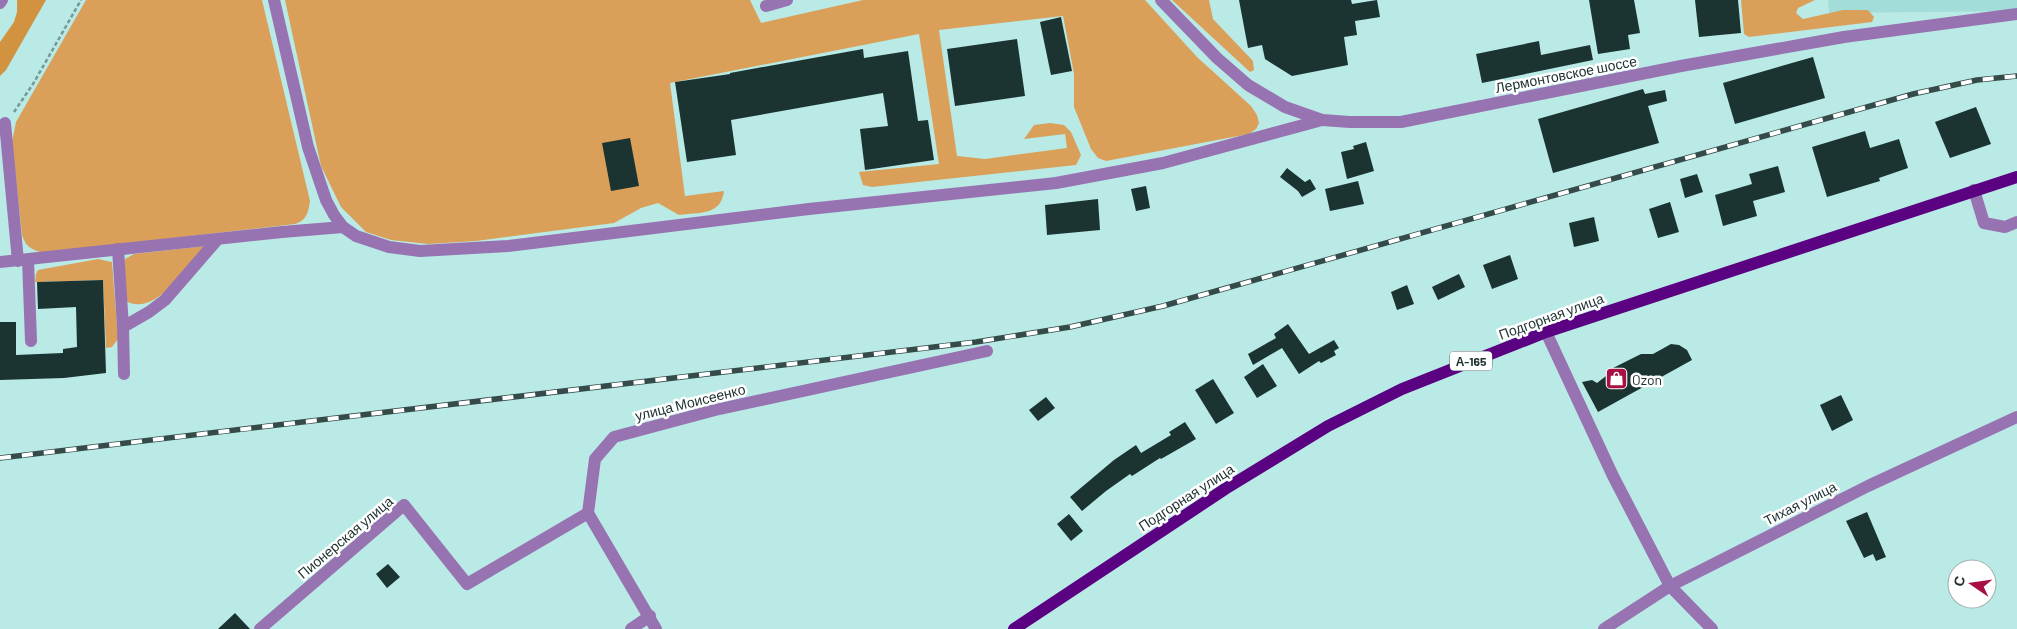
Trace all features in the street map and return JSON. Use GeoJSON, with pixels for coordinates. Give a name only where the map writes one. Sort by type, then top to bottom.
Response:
{"type":"FeatureCollection","features":[{"type":"Feature","properties":{"kind":"main road","name":"А-165"},"geometry":{"type":"LineString","coordinates":[[1974,190],[2017,177]]}},
{"type":"Feature","properties":{"kind":"main road","name":"Подгорная улица"},"geometry":{"type":"LineString","coordinates":[[1014,629],[1225,489],[1328,426],[1402,389],[1546,332],[1974,190]]}},
{"type":"Feature","properties":{"kind":"street"},"geometry":{"type":"LineString","coordinates":[[274,0],[308,146],[326,200],[334,215],[343,227],[356,236],[397,248],[420,251],[508,246],[809,209],[1056,183],[1163,163],[1322,120]]}},
{"type":"Feature","properties":{"kind":"street"},"geometry":{"type":"LineString","coordinates":[[766,6],[787,0]]}},
{"type":"Feature","properties":{"kind":"street","name":"Лермонтовское шоссе"},"geometry":{"type":"LineString","coordinates":[[1161,0],[1217,58],[1248,85],[1285,107],[1322,120],[1401,122],[1681,66],[1825,40],[2017,14]]}},
{"type":"Feature","properties":{"kind":"street"},"geometry":{"type":"LineString","coordinates":[[5,123],[23,260],[31,341]]}},
{"type":"Feature","properties":{"kind":"street"},"geometry":{"type":"LineString","coordinates":[[1974,190],[1984,223],[2005,227],[2017,222]]}},
{"type":"Feature","properties":{"kind":"street"},"geometry":{"type":"LineString","coordinates":[[0,262],[343,227]]}},
{"type":"Feature","properties":{"kind":"street"},"geometry":{"type":"LineString","coordinates":[[123,327],[165,300],[217,240]]}},
{"type":"Feature","properties":{"kind":"street"},"geometry":{"type":"LineString","coordinates":[[118,249],[124,374]]}},
{"type":"Feature","properties":{"kind":"street"},"geometry":{"type":"LineString","coordinates":[[1546,332],[1613,476],[1670,586],[1712,629]]}},
{"type":"Feature","properties":{"kind":"street","name":"улица Моисеенко"},"geometry":{"type":"LineString","coordinates":[[588,513],[596,459],[614,437],[715,410],[987,351]]}},
{"type":"Feature","properties":{"kind":"street","name":"Тихая улица"},"geometry":{"type":"LineString","coordinates":[[1604,629],[1670,586],[1868,486],[2017,417]]}},
{"type":"Feature","properties":{"kind":"street","name":"Пионерская улица"},"geometry":{"type":"LineString","coordinates":[[260,629],[404,505],[467,584],[588,513]]}},
{"type":"Feature","properties":{"kind":"street"},"geometry":{"type":"LineString","coordinates":[[588,513],[656,629]]}},
{"type":"Feature","properties":{"kind":"street"},"geometry":{"type":"LineString","coordinates":[[631,629],[650,616]]}},
{"type":"Feature","properties":{"kind":"path"},"geometry":{"type":"LineString","coordinates":[[5,123],[32,84],[81,0]]}},
{"type":"Feature","properties":{"kind":"shaded area"},"geometry":{"type":"Polygon","coordinates":[[[17,0],[46,0],[6,70],[0,76],[0,42],[14,22],[17,12],[17,0]]]}},
{"type":"Feature","properties":{"kind":"shaded area"},"geometry":{"type":"Polygon","coordinates":[[[86,0],[262,0],[310,201],[308,212],[304,218],[295,224],[43,253],[27,245],[22,235],[12,142],[16,122],[86,0]]]}},
{"type":"Feature","properties":{"kind":"shaded area"},"geometry":{"type":"Polygon","coordinates":[[[285,0],[750,0],[761,23],[863,0],[1145,0],[1197,57],[1251,106],[1257,115],[1259,123],[1256,129],[1249,134],[1106,161],[1098,158],[1091,149],[1074,107],[1074,74],[1063,16],[939,30],[957,156],[985,159],[1067,148],[1065,134],[1024,139],[1034,125],[1050,123],[1064,125],[1071,132],[1081,155],[1076,165],[872,187],[863,185],[859,172],[939,164],[919,34],[670,83],[685,196],[724,191],[719,205],[714,209],[701,213],[679,215],[658,203],[641,208],[614,223],[476,241],[428,244],[391,240],[366,232],[341,207],[321,166],[285,0]]]}},
{"type":"Feature","properties":{"kind":"shaded area"},"geometry":{"type":"Polygon","coordinates":[[[1172,0],[1209,0],[1213,19],[1253,61],[1254,70],[1250,72],[1172,0]]]}},
{"type":"Feature","properties":{"kind":"shaded area"},"geometry":{"type":"Polygon","coordinates":[[[1741,0],[1815,0],[1798,8],[1796,13],[1803,19],[1843,10],[1868,10],[1874,17],[1872,22],[1749,37],[1744,34],[1741,0]]]}},
{"type":"Feature","properties":{"kind":"shaded area"},"geometry":{"type":"Polygon","coordinates":[[[1828,0],[2017,0],[2017,11],[1829,13],[1828,0]]]}},
{"type":"Feature","properties":{"kind":"shaded area"},"geometry":{"type":"Polygon","coordinates":[[[205,246],[181,276],[160,296],[148,302],[137,304],[126,301],[123,270],[125,259],[134,254],[205,246]]]}},
{"type":"Feature","properties":{"kind":"shaded area"},"geometry":{"type":"Polygon","coordinates":[[[98,259],[112,262],[118,339],[112,347],[106,348],[103,280],[35,282],[38,270],[98,259]]]}},
{"type":"Feature","properties":{"kind":"building"},"geometry":{"type":"Polygon","coordinates":[[[1239,0],[1351,0],[1352,4],[1377,0],[1380,17],[1355,21],[1357,35],[1344,37],[1348,65],[1292,76],[1265,59],[1262,45],[1248,48],[1239,0]]]}},
{"type":"Feature","properties":{"kind":"building"},"geometry":{"type":"Polygon","coordinates":[[[1589,0],[1634,0],[1640,33],[1628,35],[1630,49],[1598,54],[1589,0]]]}},
{"type":"Feature","properties":{"kind":"building"},"geometry":{"type":"Polygon","coordinates":[[[1695,0],[1738,0],[1741,33],[1699,37],[1695,0]]]}},
{"type":"Feature","properties":{"kind":"building"},"geometry":{"type":"Polygon","coordinates":[[[1061,17],[1072,71],[1051,75],[1040,22],[1061,17]]]}},
{"type":"Feature","properties":{"kind":"building"},"geometry":{"type":"Polygon","coordinates":[[[1017,39],[1025,96],[955,106],[947,49],[1017,39]]]}},
{"type":"Feature","properties":{"kind":"building"},"geometry":{"type":"Polygon","coordinates":[[[1539,41],[1541,55],[1590,45],[1593,60],[1482,83],[1476,54],[1539,41]]]}},
{"type":"Feature","properties":{"kind":"building"},"geometry":{"type":"Polygon","coordinates":[[[863,49],[864,58],[908,51],[918,121],[928,120],[934,160],[865,170],[860,129],[888,126],[883,93],[731,120],[736,155],[687,162],[675,82],[730,74],[863,49]]]}},
{"type":"Feature","properties":{"kind":"building"},"geometry":{"type":"Polygon","coordinates":[[[1813,57],[1825,98],[1735,124],[1723,83],[1813,57]]]}},
{"type":"Feature","properties":{"kind":"building"},"geometry":{"type":"Polygon","coordinates":[[[1643,89],[1645,94],[1665,90],[1667,101],[1648,106],[1659,143],[1553,173],[1538,119],[1643,89]]]}},
{"type":"Feature","properties":{"kind":"building"},"geometry":{"type":"Polygon","coordinates":[[[1976,107],[1991,144],[1950,158],[1935,122],[1976,107]]]}},
{"type":"Feature","properties":{"kind":"building"},"geometry":{"type":"Polygon","coordinates":[[[1865,131],[1870,148],[1899,139],[1908,168],[1879,178],[1880,181],[1827,197],[1812,147],[1865,131]]]}},
{"type":"Feature","properties":{"kind":"building"},"geometry":{"type":"Polygon","coordinates":[[[630,138],[639,186],[611,191],[602,143],[630,138]]]}},
{"type":"Feature","properties":{"kind":"building"},"geometry":{"type":"Polygon","coordinates":[[[1366,142],[1374,171],[1347,179],[1341,152],[1354,149],[1353,146],[1366,142]]]}},
{"type":"Feature","properties":{"kind":"building"},"geometry":{"type":"Polygon","coordinates":[[[1778,166],[1785,192],[1753,201],[1757,216],[1723,226],[1715,195],[1752,184],[1749,174],[1778,166]]]}},
{"type":"Feature","properties":{"kind":"building"},"geometry":{"type":"Polygon","coordinates":[[[1287,168],[1305,182],[1310,179],[1316,189],[1302,197],[1298,191],[1280,177],[1287,168]]]}},
{"type":"Feature","properties":{"kind":"building"},"geometry":{"type":"Polygon","coordinates":[[[1697,174],[1703,192],[1685,198],[1680,179],[1697,174]]]}},
{"type":"Feature","properties":{"kind":"building"},"geometry":{"type":"Polygon","coordinates":[[[1358,181],[1364,204],[1330,211],[1325,189],[1358,181]]]}},
{"type":"Feature","properties":{"kind":"building"},"geometry":{"type":"Polygon","coordinates":[[[1146,186],[1150,208],[1136,211],[1131,189],[1146,186]]]}},
{"type":"Feature","properties":{"kind":"building"},"geometry":{"type":"Polygon","coordinates":[[[1098,199],[1100,230],[1047,235],[1045,205],[1098,199]]]}},
{"type":"Feature","properties":{"kind":"building"},"geometry":{"type":"Polygon","coordinates":[[[1670,202],[1679,232],[1658,238],[1649,209],[1670,202]]]}},
{"type":"Feature","properties":{"kind":"building"},"geometry":{"type":"Polygon","coordinates":[[[1594,217],[1599,241],[1574,247],[1569,223],[1594,217]]]}},
{"type":"Feature","properties":{"kind":"building"},"geometry":{"type":"Polygon","coordinates":[[[1510,255],[1518,279],[1492,289],[1483,265],[1510,255]]]}},
{"type":"Feature","properties":{"kind":"building"},"geometry":{"type":"Polygon","coordinates":[[[1459,274],[1465,287],[1438,300],[1432,287],[1459,274]]]}},
{"type":"Feature","properties":{"kind":"building"},"geometry":{"type":"Polygon","coordinates":[[[103,280],[106,373],[64,378],[0,380],[0,322],[16,322],[16,355],[63,353],[63,349],[77,347],[76,307],[38,309],[37,282],[103,280]]]}},
{"type":"Feature","properties":{"kind":"building"},"geometry":{"type":"Polygon","coordinates":[[[1407,285],[1414,304],[1397,310],[1391,292],[1407,285]]]}},
{"type":"Feature","properties":{"kind":"building"},"geometry":{"type":"Polygon","coordinates":[[[1288,324],[1309,354],[1334,340],[1339,348],[1334,351],[1336,355],[1321,363],[1319,361],[1299,374],[1282,348],[1253,365],[1248,354],[1276,338],[1274,334],[1288,324]]]}},
{"type":"Feature","properties":{"kind":"building"},"geometry":{"type":"Polygon","coordinates":[[[1671,344],[1679,345],[1687,350],[1692,360],[1598,412],[1582,382],[1592,380],[1597,383],[1611,369],[1641,354],[1653,354],[1671,344]]]}},
{"type":"Feature","properties":{"kind":"building"},"geometry":{"type":"Polygon","coordinates":[[[1263,364],[1277,386],[1257,398],[1244,377],[1263,364]]]}},
{"type":"Feature","properties":{"kind":"building"},"geometry":{"type":"Polygon","coordinates":[[[1213,379],[1234,413],[1216,424],[1195,390],[1213,379]]]}},
{"type":"Feature","properties":{"kind":"building"},"geometry":{"type":"Polygon","coordinates":[[[1841,395],[1853,420],[1832,431],[1820,405],[1841,395]]]}},
{"type":"Feature","properties":{"kind":"building"},"geometry":{"type":"Polygon","coordinates":[[[1046,397],[1055,408],[1038,421],[1029,410],[1046,397]]]}},
{"type":"Feature","properties":{"kind":"building"},"geometry":{"type":"Polygon","coordinates":[[[1185,422],[1196,439],[1160,458],[1132,476],[1130,474],[1082,511],[1070,497],[1114,460],[1136,445],[1141,453],[1171,435],[1169,432],[1185,422]]]}},
{"type":"Feature","properties":{"kind":"building"},"geometry":{"type":"Polygon","coordinates":[[[1867,512],[1886,557],[1876,561],[1873,554],[1864,558],[1846,521],[1867,512]]]}},
{"type":"Feature","properties":{"kind":"building"},"geometry":{"type":"Polygon","coordinates":[[[1069,514],[1083,531],[1071,541],[1057,524],[1069,514]]]}},
{"type":"Feature","properties":{"kind":"building"},"geometry":{"type":"Polygon","coordinates":[[[388,564],[400,577],[387,588],[376,574],[388,564]]]}},
{"type":"Feature","properties":{"kind":"building"},"geometry":{"type":"Polygon","coordinates":[[[235,613],[250,629],[218,629],[235,613]]]}},
{"type":"Feature","properties":{"kind":"railway"},"geometry":{"type":"LineString","coordinates":[[0,458],[976,342],[1070,327],[1163,306],[1913,94],[1977,80],[2017,76]]}},
{"type":"Feature","properties":{"kind":"place","name":"Ozon"},"geometry":{"type":"Point","coordinates":[1616,379]}}]}
